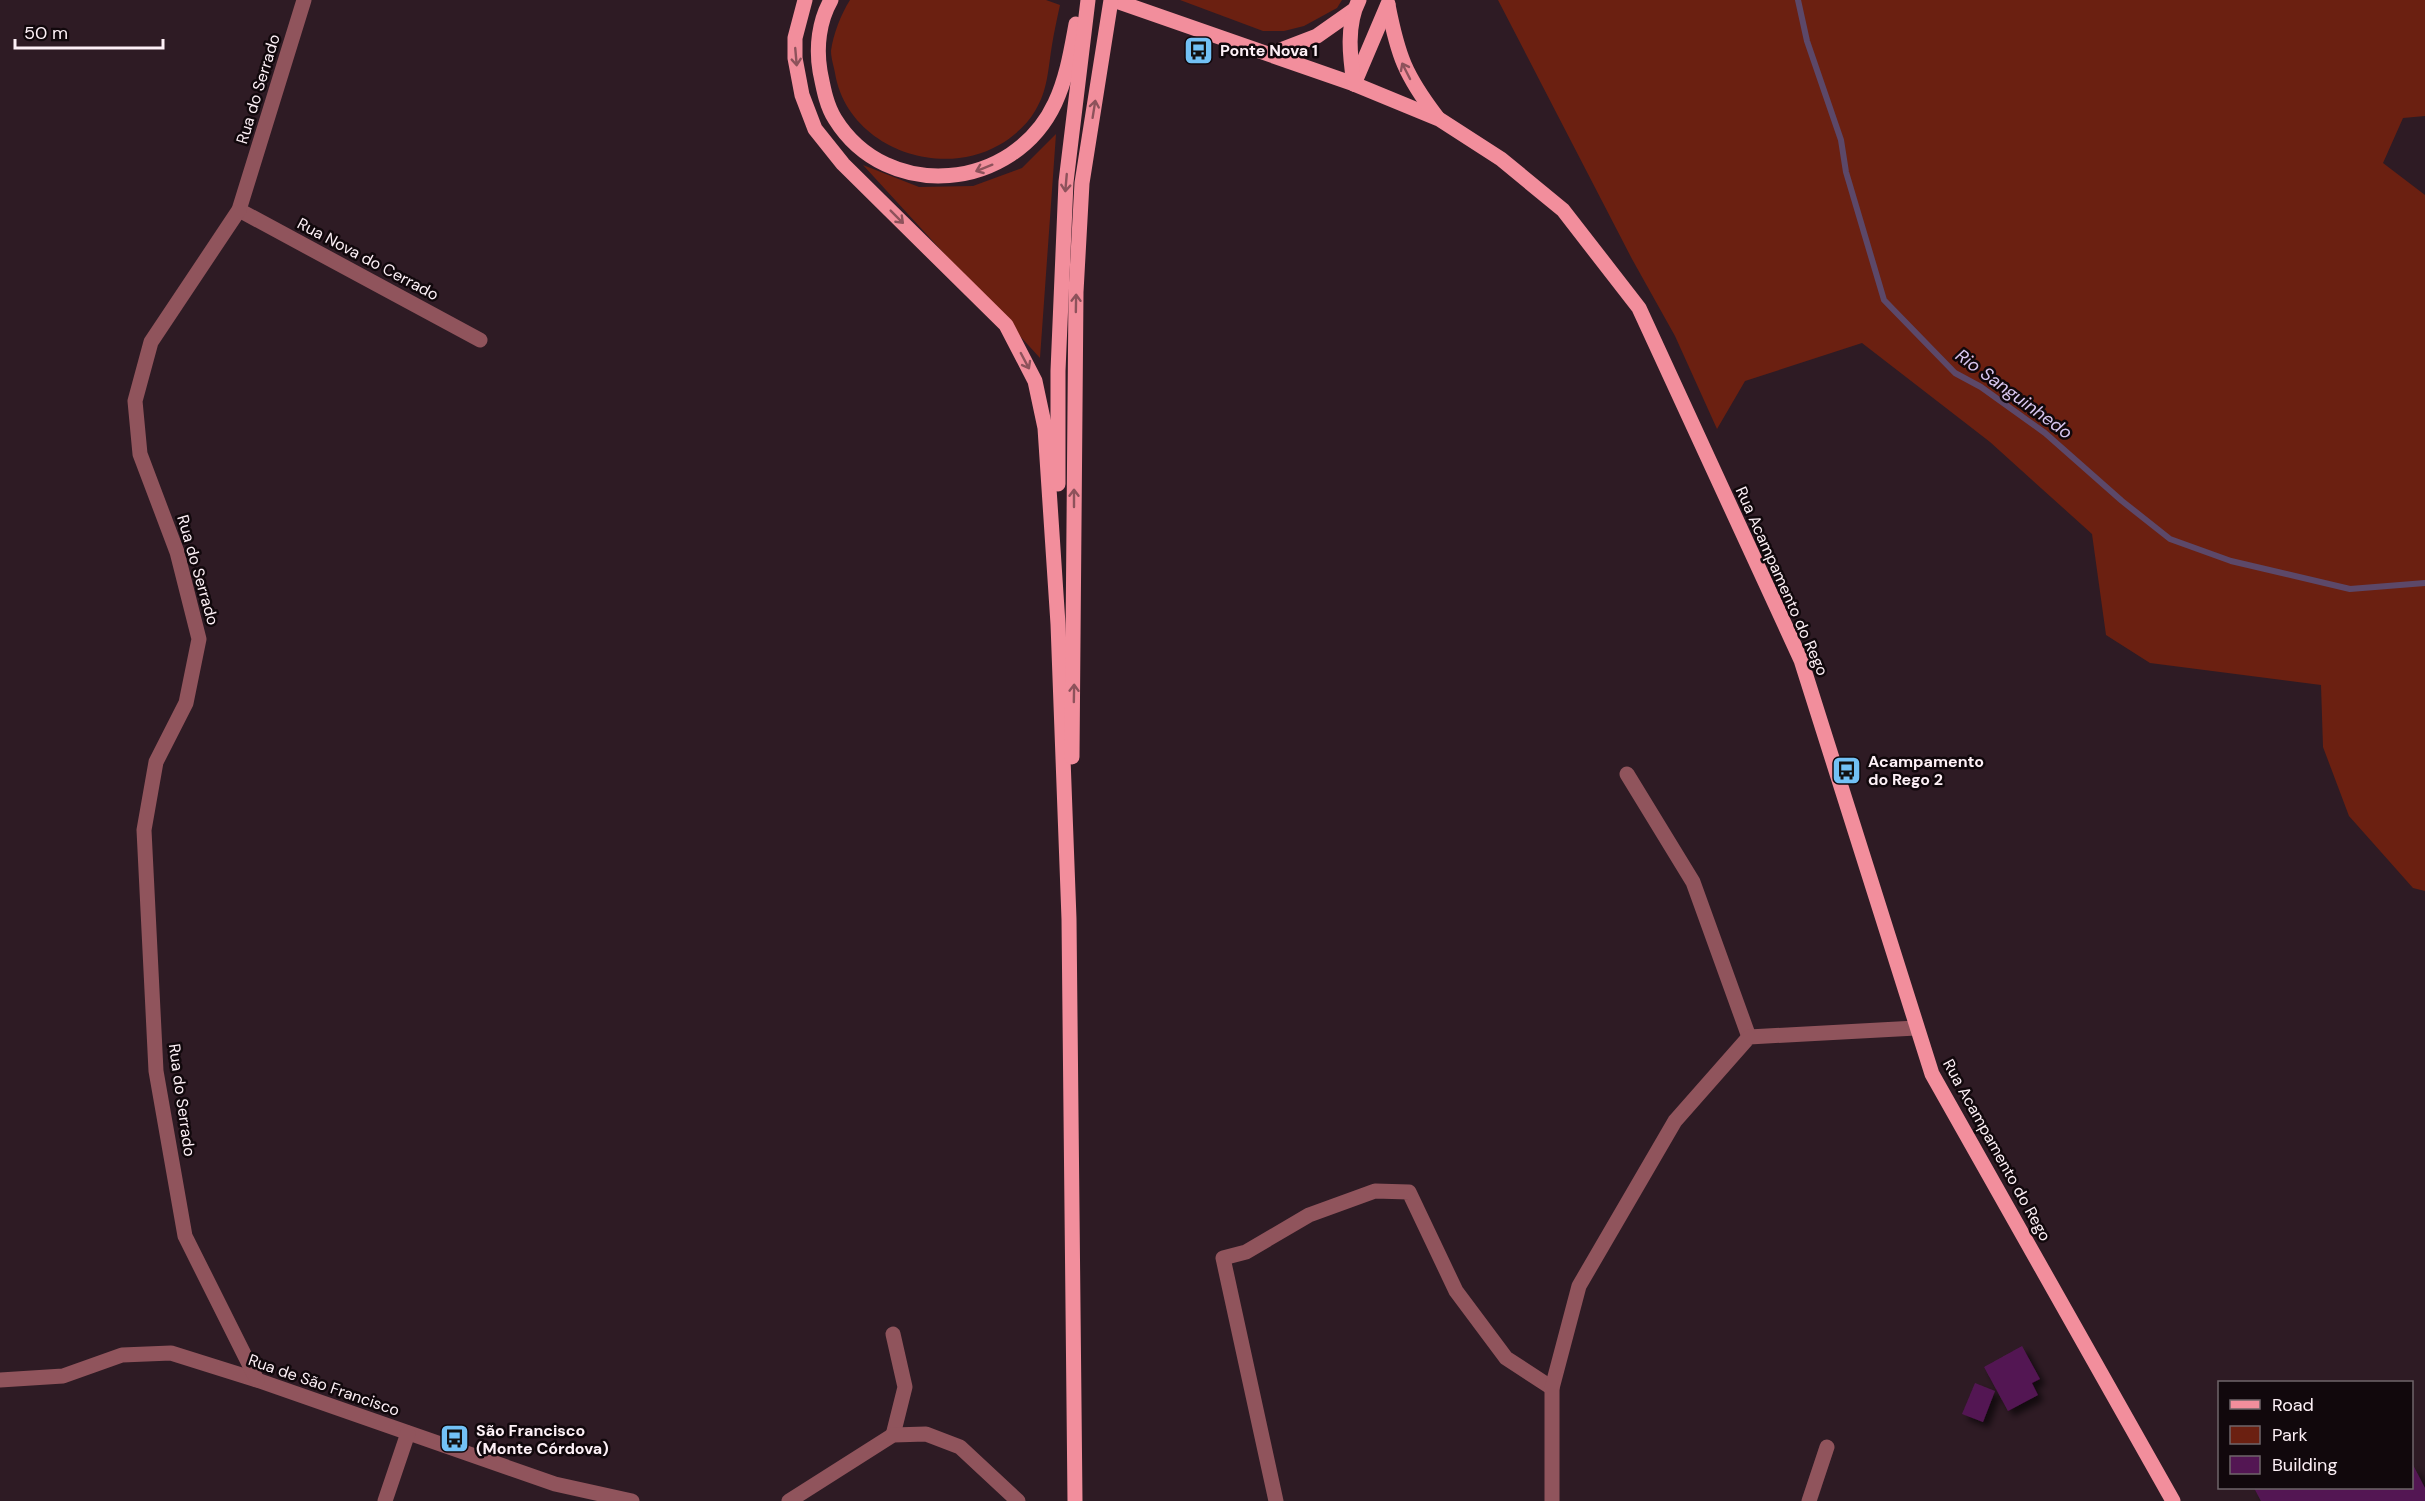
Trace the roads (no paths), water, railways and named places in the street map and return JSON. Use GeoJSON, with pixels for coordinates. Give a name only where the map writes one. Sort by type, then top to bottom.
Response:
{"type":"FeatureCollection","features":[{"type":"Feature","properties":{"kind":"main road"},"geometry":{"type":"LineString","coordinates":[[805,0],[795,38],[795,58],[802,95],[815,129],[843,164],[1006,325],[1035,381],[1045,428],[1058,624],[1069,919],[1075,1501]]}},
{"type":"Feature","properties":{"kind":"main road"},"geometry":{"type":"LineString","coordinates":[[831,0],[824,13],[819,38],[819,61],[823,89],[834,118],[856,143],[881,162],[912,173],[949,177],[980,171],[1014,154],[1041,126],[1054,105],[1067,75],[1081,0]]}},
{"type":"Feature","properties":{"kind":"main road"},"geometry":{"type":"LineString","coordinates":[[1058,624],[1058,371],[1065,194],[1088,0]]}},
{"type":"Feature","properties":{"kind":"main road"},"geometry":{"type":"LineString","coordinates":[[1069,919],[1075,636],[1073,440],[1076,292],[1082,183],[1112,0]]}},
{"type":"Feature","properties":{"kind":"main road","name":"Rua Acampamento do Rego"},"geometry":{"type":"LineString","coordinates":[[1112,0],[1354,84],[1439,119],[1501,159],[1563,210],[1639,308],[1801,660],[1932,1074],[2173,1501]]}},
{"type":"Feature","properties":{"kind":"main road"},"geometry":{"type":"LineString","coordinates":[[1354,84],[1389,2]]}},
{"type":"Feature","properties":{"kind":"main road"},"geometry":{"type":"LineString","coordinates":[[1389,2],[1401,60],[1415,88],[1439,119]]}},
{"type":"Feature","properties":{"kind":"main road"},"geometry":{"type":"LineString","coordinates":[[1354,84],[1350,54],[1357,5]]}},
{"type":"Feature","properties":{"kind":"main road"},"geometry":{"type":"LineString","coordinates":[[1270,54],[1317,36],[1357,5]]}},
{"type":"Feature","properties":{"kind":"street","name":"Rua do Serrado"},"geometry":{"type":"LineString","coordinates":[[258,1380],[185,1236],[156,1071],[144,830],[156,762],[186,703],[199,639],[177,552],[140,454],[135,401],[151,342],[239,210],[304,0]]}},
{"type":"Feature","properties":{"kind":"street","name":"Rua Nova do Cerrado"},"geometry":{"type":"LineString","coordinates":[[239,210],[480,340]]}},
{"type":"Feature","properties":{"kind":"street"},"geometry":{"type":"LineString","coordinates":[[1627,774],[1693,882],[1749,1037]]}},
{"type":"Feature","properties":{"kind":"street"},"geometry":{"type":"LineString","coordinates":[[1552,1501],[1552,1388],[1579,1286],[1675,1120],[1749,1037],[1916,1028]]}},
{"type":"Feature","properties":{"kind":"street"},"geometry":{"type":"LineString","coordinates":[[1276,1501],[1223,1258],[1246,1252],[1310,1215],[1375,1191],[1409,1192],[1456,1291],[1506,1358],[1552,1388]]}},
{"type":"Feature","properties":{"kind":"street"},"geometry":{"type":"LineString","coordinates":[[893,1334],[905,1387],[893,1436]]}},
{"type":"Feature","properties":{"kind":"street","name":"Rua de São Francisco"},"geometry":{"type":"LineString","coordinates":[[0,1380],[63,1376],[122,1355],[171,1353],[258,1380],[555,1484],[632,1501]]}},
{"type":"Feature","properties":{"kind":"street"},"geometry":{"type":"LineString","coordinates":[[385,1501],[408,1433]]}},
{"type":"Feature","properties":{"kind":"street"},"geometry":{"type":"LineString","coordinates":[[789,1501],[893,1436],[927,1434],[960,1447],[1017,1500]]}},
{"type":"Feature","properties":{"kind":"street"},"geometry":{"type":"LineString","coordinates":[[1809,1501],[1827,1447]]}},
{"type":"Feature","properties":{"kind":"waterway","name":"Rio Sanguinhedo"},"geometry":{"type":"LineString","coordinates":[[1798,0],[1807,41],[1841,140],[1846,172],[1884,300],[1955,373],[1981,387],[2045,433],[2122,501],[2170,539],[2231,561],[2350,589],[2425,583]]}},
{"type":"Feature","properties":{"kind":"place","name":"Ponte Nova 1"},"geometry":{"type":"Point","coordinates":[1199,50]}},
{"type":"Feature","properties":{"kind":"place","name":"Acampamento do Rego 2"},"geometry":{"type":"Point","coordinates":[1847,770]}},
{"type":"Feature","properties":{"kind":"place","name":"São Francisco (Monte Córdova)"},"geometry":{"type":"Point","coordinates":[455,1439]}}]}
